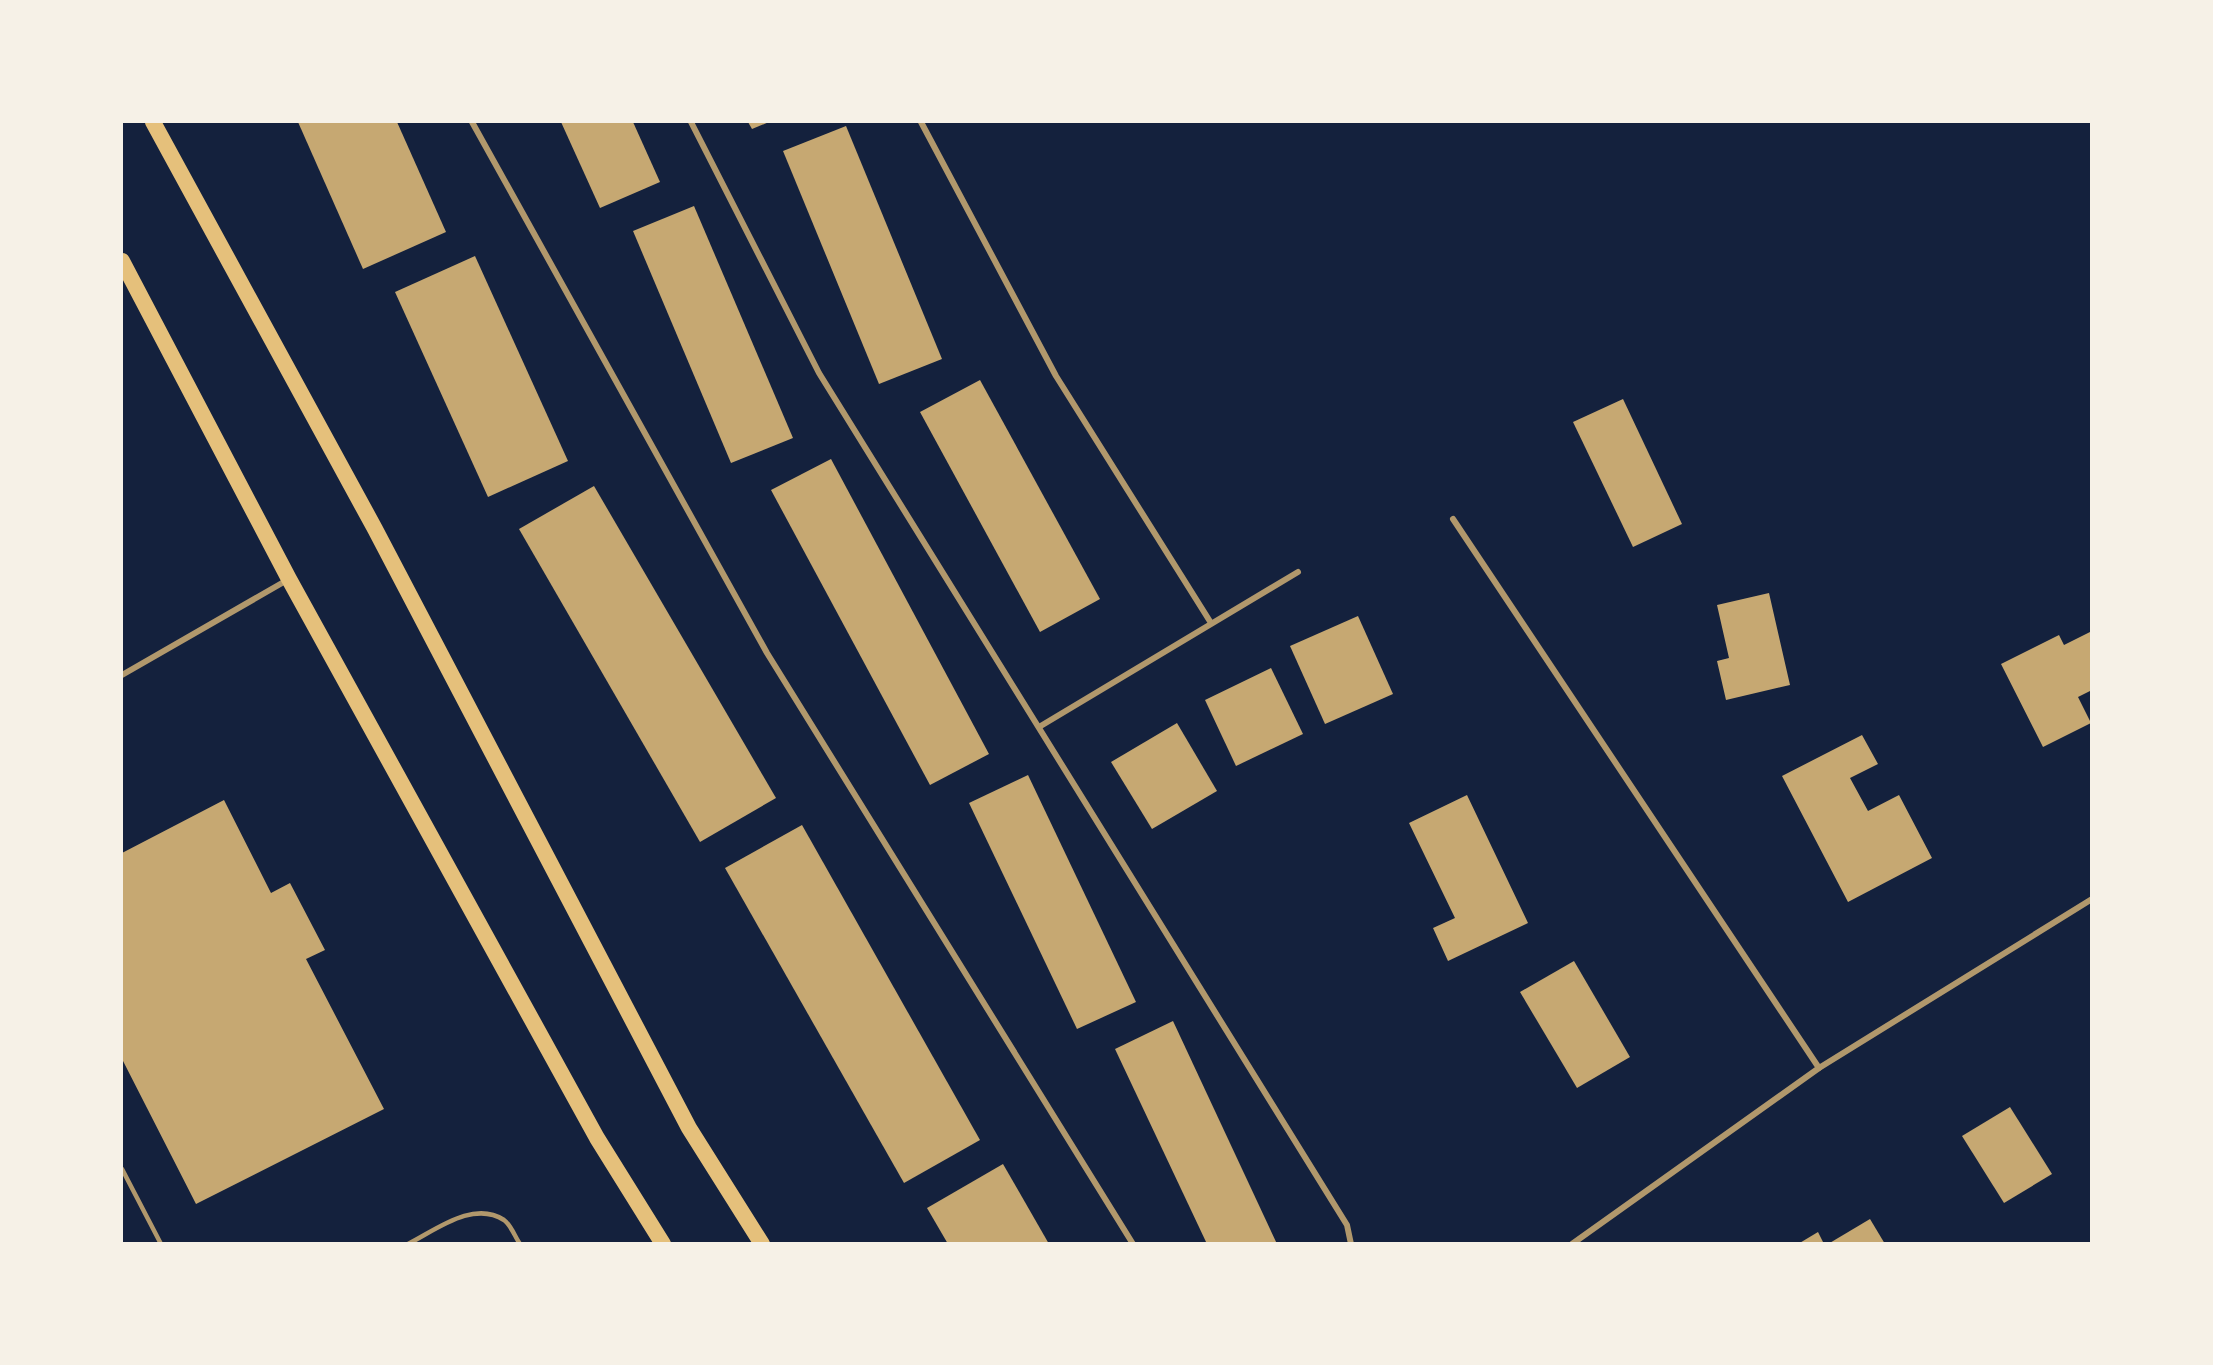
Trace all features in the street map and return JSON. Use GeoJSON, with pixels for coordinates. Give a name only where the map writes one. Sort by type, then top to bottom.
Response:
{"type":"FeatureCollection","features":[{"type":"Feature","properties":{"kind":"highway"},"geometry":{"type":"LineString","coordinates":[[153,122],[375,529],[689,1128],[762,1244]]}},
{"type":"Feature","properties":{"kind":"highway"},"geometry":{"type":"LineString","coordinates":[[122,261],[289,579],[597,1138],[663,1244]]}},
{"type":"Feature","properties":{"kind":"street"},"geometry":{"type":"LineString","coordinates":[[472,122],[767,653],[1133,1244]]}},
{"type":"Feature","properties":{"kind":"street"},"geometry":{"type":"LineString","coordinates":[[691,122],[819,373],[1347,1225],[1351,1244]]}},
{"type":"Feature","properties":{"kind":"street"},"geometry":{"type":"LineString","coordinates":[[921,122],[1056,376],[1212,623]]}},
{"type":"Feature","properties":{"kind":"street"},"geometry":{"type":"LineString","coordinates":[[1453,519],[1819,1068]]}},
{"type":"Feature","properties":{"kind":"street"},"geometry":{"type":"LineString","coordinates":[[1039,727],[1298,572]]}},
{"type":"Feature","properties":{"kind":"street"},"geometry":{"type":"LineString","coordinates":[[122,675],[289,579]]}},
{"type":"Feature","properties":{"kind":"street"},"geometry":{"type":"LineString","coordinates":[[1572,1244],[1819,1068],[2091,899]]}},
{"type":"Feature","properties":{"kind":"lane"},"geometry":{"type":"LineString","coordinates":[[122,1169],[160,1244]]}},
{"type":"Feature","properties":{"kind":"lane"},"geometry":{"type":"LineString","coordinates":[[408,1244],[463,1216],[485,1212],[506,1221],[520,1244]]}},
{"type":"Feature","properties":{"kind":"building"},"geometry":{"type":"Polygon","coordinates":[[[298,122],[397,122],[446,232],[363,269],[298,122]]]}},
{"type":"Feature","properties":{"kind":"building"},"geometry":{"type":"Polygon","coordinates":[[[561,122],[633,122],[660,182],[600,208],[561,122]]]}},
{"type":"Feature","properties":{"kind":"building"},"geometry":{"type":"Polygon","coordinates":[[[748,122],[769,122],[752,129],[748,122]]]}},
{"type":"Feature","properties":{"kind":"building"},"geometry":{"type":"Polygon","coordinates":[[[846,126],[942,359],[879,384],[783,151],[846,126]]]}},
{"type":"Feature","properties":{"kind":"building"},"geometry":{"type":"Polygon","coordinates":[[[694,206],[793,438],[731,463],[633,231],[694,206]]]}},
{"type":"Feature","properties":{"kind":"building"},"geometry":{"type":"Polygon","coordinates":[[[475,256],[568,461],[488,497],[395,292],[475,256]]]}},
{"type":"Feature","properties":{"kind":"building"},"geometry":{"type":"Polygon","coordinates":[[[980,380],[1100,599],[1040,632],[920,412],[980,380]]]}},
{"type":"Feature","properties":{"kind":"building"},"geometry":{"type":"Polygon","coordinates":[[[1623,399],[1682,524],[1633,547],[1573,422],[1623,399]]]}},
{"type":"Feature","properties":{"kind":"building"},"geometry":{"type":"Polygon","coordinates":[[[831,459],[989,754],[930,785],[771,490],[831,459]]]}},
{"type":"Feature","properties":{"kind":"building"},"geometry":{"type":"Polygon","coordinates":[[[594,486],[776,798],[700,842],[519,529],[594,486]]]}},
{"type":"Feature","properties":{"kind":"building"},"geometry":{"type":"Polygon","coordinates":[[[1769,593],[1790,685],[1726,700],[1717,661],[1729,658],[1717,605],[1769,593]]]}},
{"type":"Feature","properties":{"kind":"building"},"geometry":{"type":"Polygon","coordinates":[[[1358,616],[1393,694],[1325,724],[1290,646],[1358,616]]]}},
{"type":"Feature","properties":{"kind":"building"},"geometry":{"type":"Polygon","coordinates":[[[2092,631],[2092,690],[2078,697],[2091,723],[2043,747],[2001,664],[2059,635],[2064,645],[2092,631]]]}},
{"type":"Feature","properties":{"kind":"building"},"geometry":{"type":"Polygon","coordinates":[[[1271,668],[1303,734],[1236,766],[1205,700],[1271,668]]]}},
{"type":"Feature","properties":{"kind":"building"},"geometry":{"type":"Polygon","coordinates":[[[1177,723],[1217,791],[1152,829],[1111,762],[1177,723]]]}},
{"type":"Feature","properties":{"kind":"building"},"geometry":{"type":"Polygon","coordinates":[[[1862,735],[1878,764],[1850,778],[1868,811],[1899,795],[1932,858],[1848,902],[1782,776],[1862,735]]]}},
{"type":"Feature","properties":{"kind":"building"},"geometry":{"type":"Polygon","coordinates":[[[1028,775],[1136,1002],[1077,1029],[969,803],[1028,775]]]}},
{"type":"Feature","properties":{"kind":"building"},"geometry":{"type":"Polygon","coordinates":[[[1467,795],[1528,923],[1448,961],[1433,928],[1455,918],[1409,823],[1467,795]]]}},
{"type":"Feature","properties":{"kind":"building"},"geometry":{"type":"Polygon","coordinates":[[[224,800],[271,893],[290,883],[325,950],[306,959],[384,1109],[196,1204],[122,1059],[122,853],[224,800]]]}},
{"type":"Feature","properties":{"kind":"building"},"geometry":{"type":"Polygon","coordinates":[[[802,825],[980,1140],[904,1183],[725,868],[802,825]]]}},
{"type":"Feature","properties":{"kind":"building"},"geometry":{"type":"Polygon","coordinates":[[[1574,961],[1630,1057],[1577,1088],[1520,992],[1574,961]]]}},
{"type":"Feature","properties":{"kind":"building"},"geometry":{"type":"Polygon","coordinates":[[[1173,1021],[1277,1244],[1207,1244],[1115,1049],[1173,1021]]]}},
{"type":"Feature","properties":{"kind":"building"},"geometry":{"type":"Polygon","coordinates":[[[2010,1107],[2052,1174],[2004,1203],[1962,1136],[2010,1107]]]}},
{"type":"Feature","properties":{"kind":"building"},"geometry":{"type":"Polygon","coordinates":[[[1003,1164],[1049,1244],[948,1244],[927,1208],[1003,1164]]]}},
{"type":"Feature","properties":{"kind":"building"},"geometry":{"type":"Polygon","coordinates":[[[1870,1219],[1885,1244],[1828,1244],[1870,1219]]]}},
{"type":"Feature","properties":{"kind":"building"},"geometry":{"type":"Polygon","coordinates":[[[1818,1232],[1824,1244],[1798,1244],[1818,1232]]]}}]}
